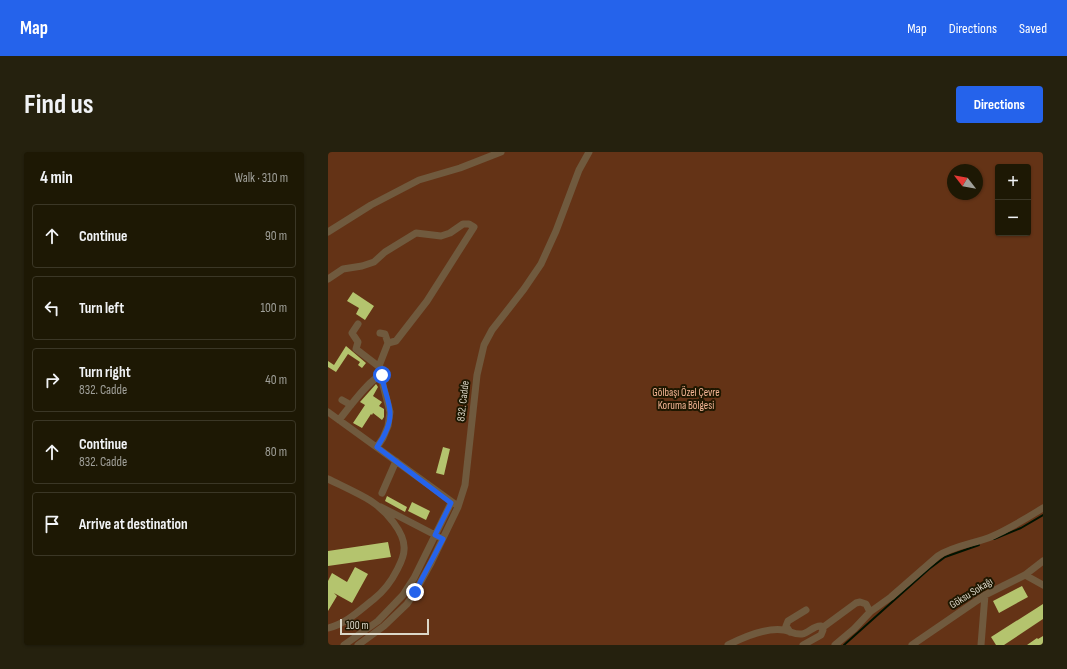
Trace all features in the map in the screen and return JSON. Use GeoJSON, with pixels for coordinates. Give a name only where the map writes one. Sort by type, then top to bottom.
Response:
{"type":"FeatureCollection","features":[{"type":"Feature","properties":{"kind":"street"},"geometry":{"type":"LineString","coordinates":[[328,232],[371,205],[419,180],[460,168],[502,152]]}},
{"type":"Feature","properties":{"kind":"street","name":"832. Cadde"},"geometry":{"type":"LineString","coordinates":[[358,645],[384,626],[407,604],[443,539],[463,494],[477,375],[484,345],[492,330],[524,289],[541,264],[556,231],[579,170],[589,152]]}},
{"type":"Feature","properties":{"kind":"street"},"geometry":{"type":"LineString","coordinates":[[328,279],[343,269],[362,266],[374,262],[385,252],[416,233],[441,236],[450,233],[463,224],[474,226],[426,301],[396,341],[388,343]]}},
{"type":"Feature","properties":{"kind":"street"},"geometry":{"type":"LineString","coordinates":[[358,324],[352,333],[358,342],[356,350],[382,369],[383,385],[390,412],[388,426],[377,447]]}},
{"type":"Feature","properties":{"kind":"street"},"geometry":{"type":"LineString","coordinates":[[379,366],[388,343],[386,334],[380,333]]}},
{"type":"Feature","properties":{"kind":"street"},"geometry":{"type":"LineString","coordinates":[[339,420],[378,376],[382,375]]}},
{"type":"Feature","properties":{"kind":"street"},"geometry":{"type":"LineString","coordinates":[[342,400],[351,405]]}},
{"type":"Feature","properties":{"kind":"street"},"geometry":{"type":"LineString","coordinates":[[328,412],[453,503],[435,535],[414,578],[399,600],[378,621],[344,645]]}},
{"type":"Feature","properties":{"kind":"street"},"geometry":{"type":"LineString","coordinates":[[382,492],[396,461]]}},
{"type":"Feature","properties":{"kind":"street"},"geometry":{"type":"LineString","coordinates":[[328,478],[443,539]]}},
{"type":"Feature","properties":{"kind":"street"},"geometry":{"type":"LineString","coordinates":[[328,628],[341,624],[378,596],[387,586],[400,564],[404,551],[402,536],[391,520],[372,502]]}},
{"type":"Feature","properties":{"kind":"street"},"geometry":{"type":"LineString","coordinates":[[835,645],[854,629],[870,612],[891,597],[938,556],[961,545],[993,536],[1043,508]]}},
{"type":"Feature","properties":{"kind":"street","name":"Göksu Sokağı"},"geometry":{"type":"LineString","coordinates":[[912,645],[985,595],[1025,575],[1043,561]]}},
{"type":"Feature","properties":{"kind":"street"},"geometry":{"type":"LineString","coordinates":[[1025,575],[1043,585]]}},
{"type":"Feature","properties":{"kind":"street"},"geometry":{"type":"LineString","coordinates":[[980,645],[985,595]]}},
{"type":"Feature","properties":{"kind":"street"},"geometry":{"type":"LineString","coordinates":[[728,645],[764,632],[783,630],[796,634],[802,634],[819,626],[822,628],[856,603],[860,602],[866,604],[870,612]]}},
{"type":"Feature","properties":{"kind":"street"},"geometry":{"type":"LineString","coordinates":[[790,632],[786,626],[788,621],[806,610]]}},
{"type":"Feature","properties":{"kind":"street"},"geometry":{"type":"LineString","coordinates":[[803,645],[821,635],[823,630],[822,628]]}},
{"type":"Feature","properties":{"kind":"green space","name":"Gölbaşı Özel Çevre Koruma Bölgesi"},"geometry":{"type":"Polygon","coordinates":[[[328,152],[1043,152],[1043,645],[328,645],[328,152]]]}},
{"type":"Feature","properties":{"kind":"building"},"geometry":{"type":"Polygon","coordinates":[[[353,292],[374,306],[365,320],[356,314],[359,308],[347,301],[353,292]]]}},
{"type":"Feature","properties":{"kind":"building"},"geometry":{"type":"Polygon","coordinates":[[[346,346],[366,363],[362,368],[358,365],[360,362],[348,354],[336,372],[328,367],[328,361],[334,365],[346,346]]]}},
{"type":"Feature","properties":{"kind":"building"},"geometry":{"type":"Polygon","coordinates":[[[376,384],[378,387],[373,396],[382,402],[379,406],[384,409],[384,417],[382,420],[373,413],[372,415],[371,414],[362,428],[353,423],[365,405],[360,402],[376,384]]]}},
{"type":"Feature","properties":{"kind":"building"},"geometry":{"type":"Polygon","coordinates":[[[443,447],[450,449],[444,475],[436,473],[443,447]]]}},
{"type":"Feature","properties":{"kind":"building"},"geometry":{"type":"Polygon","coordinates":[[[387,496],[407,507],[405,512],[385,501],[387,496]]]}},
{"type":"Feature","properties":{"kind":"building"},"geometry":{"type":"Polygon","coordinates":[[[412,502],[430,511],[426,520],[408,511],[412,502]]]}},
{"type":"Feature","properties":{"kind":"building"},"geometry":{"type":"Polygon","coordinates":[[[388,542],[391,557],[328,566],[328,551],[388,542]]]}},
{"type":"Feature","properties":{"kind":"building"},"geometry":{"type":"Polygon","coordinates":[[[355,567],[368,574],[352,603],[334,593],[337,596],[328,611],[328,581],[332,573],[347,582],[355,567]]]}},
{"type":"Feature","properties":{"kind":"building"},"geometry":{"type":"Polygon","coordinates":[[[1022,586],[1028,597],[999,613],[993,601],[1022,586]]]}},
{"type":"Feature","properties":{"kind":"building"},"geometry":{"type":"Polygon","coordinates":[[[1043,604],[1043,619],[1004,645],[996,645],[991,637],[1043,604]]]}},
{"type":"Feature","properties":{"kind":"building"},"geometry":{"type":"Polygon","coordinates":[[[1043,636],[1043,645],[1027,645],[1037,638],[1038,639],[1043,636]]]}},
{"type":"Feature","properties":{"kind":"waterway"},"geometry":{"type":"LineString","coordinates":[[994,539],[1021,528],[1043,515]]}},
{"type":"Feature","properties":{"kind":"waterway"},"geometry":{"type":"LineString","coordinates":[[844,645],[929,569],[945,557],[979,545]]}},
{"type":"Feature","properties":{"kind":"route"},"geometry":{"type":"LineString","coordinates":[[382,375],[390,412],[388,426],[377,447],[451,503],[435,535],[443,539],[415,592]]}}]}
